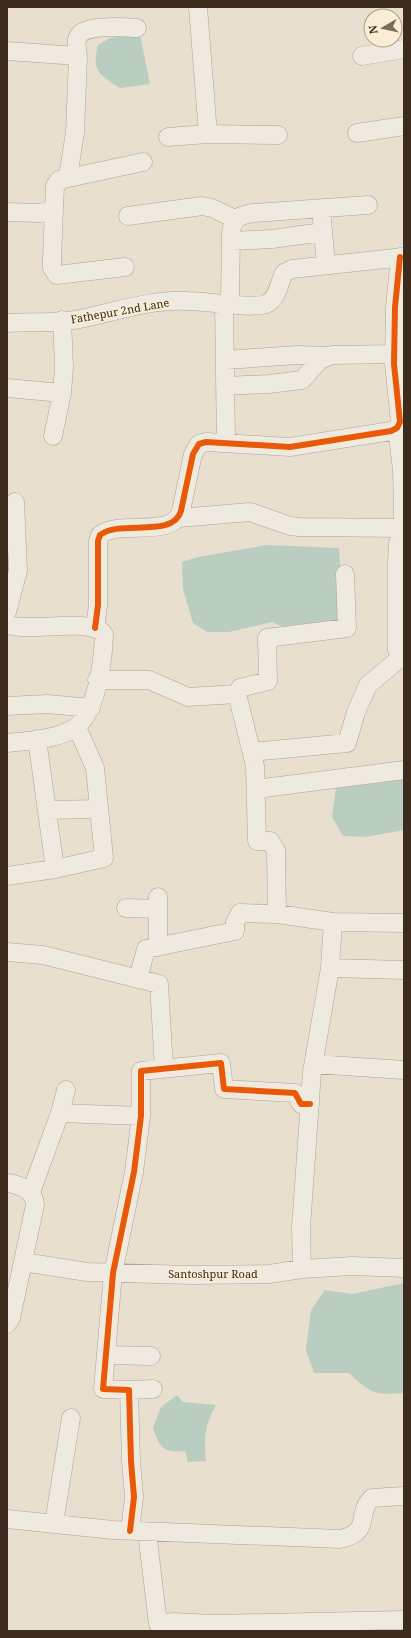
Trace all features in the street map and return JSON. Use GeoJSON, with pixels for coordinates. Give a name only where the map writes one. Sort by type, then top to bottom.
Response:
{"type":"FeatureCollection","features":[{"type":"Feature","properties":{"kind":"street"},"geometry":{"type":"LineString","coordinates":[[198,7],[208,134]]}},
{"type":"Feature","properties":{"kind":"street"},"geometry":{"type":"LineString","coordinates":[[68,177],[76,126],[78,56],[76,42],[78,36],[84,30],[111,27],[137,28]]}},
{"type":"Feature","properties":{"kind":"street"},"geometry":{"type":"LineString","coordinates":[[362,56],[404,49]]}},
{"type":"Feature","properties":{"kind":"street"},"geometry":{"type":"LineString","coordinates":[[7,51],[78,56]]}},
{"type":"Feature","properties":{"kind":"street"},"geometry":{"type":"LineString","coordinates":[[357,133],[404,126]]}},
{"type":"Feature","properties":{"kind":"street"},"geometry":{"type":"LineString","coordinates":[[168,136],[208,134],[278,135]]}},
{"type":"Feature","properties":{"kind":"street"},"geometry":{"type":"LineString","coordinates":[[125,267],[56,274],[52,268],[52,260],[54,208],[57,182],[68,177],[143,162]]}},
{"type":"Feature","properties":{"kind":"street"},"geometry":{"type":"LineString","coordinates":[[226,443],[227,304],[231,227],[235,219],[243,215],[253,213],[368,205]]}},
{"type":"Feature","properties":{"kind":"street"},"geometry":{"type":"LineString","coordinates":[[128,216],[202,206],[212,208],[235,219]]}},
{"type":"Feature","properties":{"kind":"street"},"geometry":{"type":"LineString","coordinates":[[7,212],[47,212],[54,208]]}},
{"type":"Feature","properties":{"kind":"street"},"geometry":{"type":"LineString","coordinates":[[321,209],[326,265]]}},
{"type":"Feature","properties":{"kind":"street"},"geometry":{"type":"LineString","coordinates":[[231,241],[272,239],[323,232]]}},
{"type":"Feature","properties":{"kind":"street"},"geometry":{"type":"LineString","coordinates":[[252,752],[347,743],[356,712],[368,685],[402,658],[397,649],[397,565],[398,544],[403,522],[403,491],[401,427],[394,354],[402,257]]}},
{"type":"Feature","properties":{"kind":"street","name":"Fathepur 2nd Lane"},"geometry":{"type":"LineString","coordinates":[[7,323],[79,319],[101,313],[186,300],[227,304],[265,305],[272,301],[284,273],[292,269],[402,257]]}},
{"type":"Feature","properties":{"kind":"street"},"geometry":{"type":"LineString","coordinates":[[53,436],[62,393],[64,367],[62,320]]}},
{"type":"Feature","properties":{"kind":"street"},"geometry":{"type":"LineString","coordinates":[[226,360],[297,355],[325,356],[394,354]]}},
{"type":"Feature","properties":{"kind":"street"},"geometry":{"type":"LineString","coordinates":[[226,386],[268,384],[302,380],[325,356]]}},
{"type":"Feature","properties":{"kind":"street"},"geometry":{"type":"LineString","coordinates":[[7,388],[62,393]]}},
{"type":"Feature","properties":{"kind":"street"},"geometry":{"type":"LineString","coordinates":[[179,518],[192,454],[196,447],[206,442],[290,447],[390,431],[401,427]]}},
{"type":"Feature","properties":{"kind":"street"},"geometry":{"type":"LineString","coordinates":[[7,612],[18,571],[15,502]]}},
{"type":"Feature","properties":{"kind":"street"},"geometry":{"type":"LineString","coordinates":[[95,628],[98,605],[98,541],[100,535],[111,530],[171,524],[179,518],[250,512],[290,526],[299,527],[403,522]]}},
{"type":"Feature","properties":{"kind":"street"},"geometry":{"type":"LineString","coordinates":[[276,914],[276,850],[270,841],[257,841],[256,789],[252,752],[236,694],[240,688],[268,681],[267,638],[347,628],[345,574]]}},
{"type":"Feature","properties":{"kind":"street"},"geometry":{"type":"LineString","coordinates":[[7,626],[20,629],[87,626],[101,631],[104,635],[91,708],[77,727],[61,734],[7,743]]}},
{"type":"Feature","properties":{"kind":"street"},"geometry":{"type":"LineString","coordinates":[[97,680],[149,680],[188,696],[236,694]]}},
{"type":"Feature","properties":{"kind":"street"},"geometry":{"type":"LineString","coordinates":[[7,706],[47,704],[91,708]]}},
{"type":"Feature","properties":{"kind":"street"},"geometry":{"type":"LineString","coordinates":[[7,876],[56,869],[104,858],[94,768],[77,727]]}},
{"type":"Feature","properties":{"kind":"street"},"geometry":{"type":"LineString","coordinates":[[37,739],[56,869]]}},
{"type":"Feature","properties":{"kind":"street"},"geometry":{"type":"LineString","coordinates":[[256,789],[404,770]]}},
{"type":"Feature","properties":{"kind":"street"},"geometry":{"type":"LineString","coordinates":[[47,810],[99,809]]}},
{"type":"Feature","properties":{"kind":"street"},"geometry":{"type":"LineString","coordinates":[[126,908],[158,903],[158,946]]}},
{"type":"Feature","properties":{"kind":"street"},"geometry":{"type":"LineString","coordinates":[[138,979],[146,949],[235,931],[235,922],[240,913],[276,914],[333,922],[404,923]]}},
{"type":"Feature","properties":{"kind":"street"},"geometry":{"type":"LineString","coordinates":[[302,1269],[301,1227],[310,1104],[314,1064],[330,968],[333,922]]}},
{"type":"Feature","properties":{"kind":"street"},"geometry":{"type":"LineString","coordinates":[[7,952],[43,955],[159,984],[164,1068]]}},
{"type":"Feature","properties":{"kind":"street"},"geometry":{"type":"LineString","coordinates":[[330,968],[404,970]]}},
{"type":"Feature","properties":{"kind":"street"},"geometry":{"type":"LineString","coordinates":[[153,1389],[103,1389],[114,1273],[134,1172],[141,1116],[141,1071],[221,1063],[224,1089],[295,1093],[301,1104],[310,1104]]}},
{"type":"Feature","properties":{"kind":"street"},"geometry":{"type":"LineString","coordinates":[[314,1064],[404,1070]]}},
{"type":"Feature","properties":{"kind":"street"},"geometry":{"type":"LineString","coordinates":[[31,1192],[60,1113],[66,1090]]}},
{"type":"Feature","properties":{"kind":"street"},"geometry":{"type":"LineString","coordinates":[[60,1113],[141,1116]]}},
{"type":"Feature","properties":{"kind":"street"},"geometry":{"type":"LineString","coordinates":[[7,1183],[23,1187],[31,1192],[35,1205],[11,1318],[7,1324]]}},
{"type":"Feature","properties":{"kind":"street","name":"Santoshpur Road"},"geometry":{"type":"LineString","coordinates":[[23,1262],[87,1272],[114,1273],[269,1274],[302,1269],[352,1266],[404,1268]]}},
{"type":"Feature","properties":{"kind":"street"},"geometry":{"type":"LineString","coordinates":[[106,1356],[151,1356]]}},
{"type":"Feature","properties":{"kind":"street"},"geometry":{"type":"LineString","coordinates":[[129,1390],[131,1461],[134,1498],[139,1532],[158,1624],[174,1626],[404,1620]]}},
{"type":"Feature","properties":{"kind":"street"},"geometry":{"type":"LineString","coordinates":[[54,1523],[71,1418]]}},
{"type":"Feature","properties":{"kind":"street"},"geometry":{"type":"LineString","coordinates":[[7,1519],[139,1532],[340,1539],[352,1536],[358,1532],[362,1525],[366,1503],[372,1498],[404,1496]]}},
{"type":"Feature","properties":{"kind":"shaded area"},"geometry":{"type":"Polygon","coordinates":[[[140,34],[150,84],[120,88],[102,76],[99,71],[96,61],[98,45],[110,38],[140,34]]]}},
{"type":"Feature","properties":{"kind":"shaded area"},"geometry":{"type":"Polygon","coordinates":[[[267,545],[339,548],[344,621],[288,629],[272,622],[229,632],[207,632],[193,623],[183,589],[182,562],[198,557],[267,545]]]}},
{"type":"Feature","properties":{"kind":"shaded area"},"geometry":{"type":"Polygon","coordinates":[[[404,772],[404,830],[365,837],[343,836],[332,817],[337,780],[404,772]]]}},
{"type":"Feature","properties":{"kind":"shaded area"},"geometry":{"type":"Polygon","coordinates":[[[404,1283],[404,1393],[386,1394],[374,1392],[368,1389],[349,1373],[314,1373],[306,1350],[311,1310],[325,1290],[352,1294],[404,1283]]]}},
{"type":"Feature","properties":{"kind":"shaded area"},"geometry":{"type":"Polygon","coordinates":[[[177,1395],[183,1402],[216,1405],[207,1426],[205,1445],[206,1461],[188,1462],[185,1451],[167,1450],[160,1445],[153,1428],[161,1407],[177,1395]]]}},
{"type":"Feature","properties":{"kind":"cycle path"},"geometry":{"type":"LineString","coordinates":[[95,628],[98,605],[98,541],[100,535],[120,528],[157,527],[168,524],[176,519],[181,511],[193,454],[199,444],[206,442],[290,447],[391,431],[397,428],[400,422],[394,364],[395,307],[400,257]]}},
{"type":"Feature","properties":{"kind":"cycle path"},"geometry":{"type":"LineString","coordinates":[[130,1531],[134,1497],[131,1461],[129,1390],[103,1389],[113,1273],[134,1172],[141,1116],[141,1071],[221,1063],[224,1089],[295,1093],[301,1104],[310,1104]]}}]}
